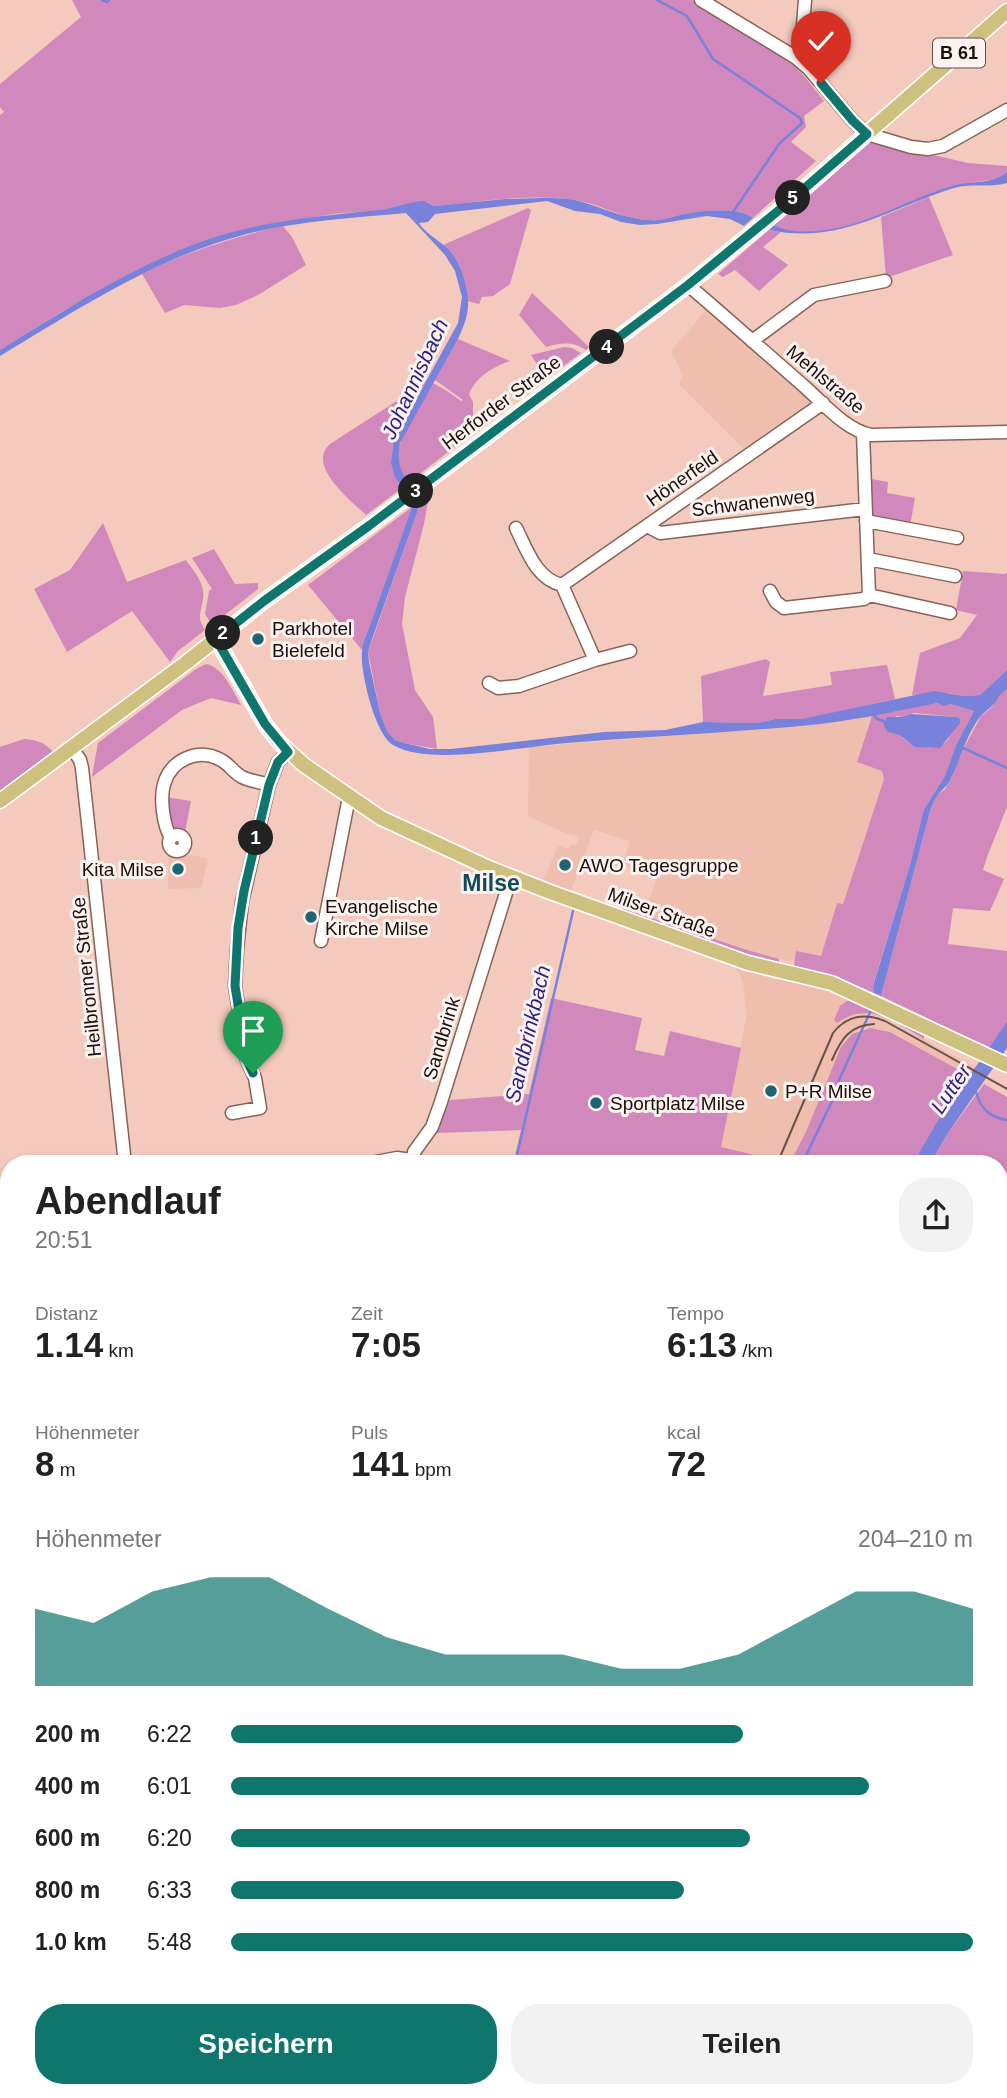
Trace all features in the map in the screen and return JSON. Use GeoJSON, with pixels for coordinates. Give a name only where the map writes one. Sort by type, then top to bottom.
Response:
{"type":"FeatureCollection","features":[{"type":"Feature","properties":{"kind":"main road","name":"Herforder Straße"},"geometry":{"type":"LineString","coordinates":[[0,801],[688,285],[774,215],[1007,11]]}},
{"type":"Feature","properties":{"kind":"main road","name":"Milser Straße"},"geometry":{"type":"LineString","coordinates":[[216,639],[265,724],[288,752],[349,797],[391,823],[511,877],[631,922],[748,963],[820,980],[1007,1065]]}},
{"type":"Feature","properties":{"kind":"street"},"geometry":{"type":"LineString","coordinates":[[701,0],[795,57],[867,134],[911,147],[936,148],[1007,110]]}},
{"type":"Feature","properties":{"kind":"street"},"geometry":{"type":"LineString","coordinates":[[795,57],[802,38],[805,0]]}},
{"type":"Feature","properties":{"kind":"street"},"geometry":{"type":"LineString","coordinates":[[752,341],[814,295],[885,281]]}},
{"type":"Feature","properties":{"kind":"street","name":"Mehlstraße"},"geometry":{"type":"LineString","coordinates":[[688,285],[823,403],[863,433],[1007,432]]}},
{"type":"Feature","properties":{"kind":"street","name":"Hönerfeld"},"geometry":{"type":"LineString","coordinates":[[562,585],[823,403]]}},
{"type":"Feature","properties":{"kind":"street"},"geometry":{"type":"LineString","coordinates":[[863,433],[869,595]]}},
{"type":"Feature","properties":{"kind":"street","name":"Schwanenweg"},"geometry":{"type":"LineString","coordinates":[[647,526],[660,533],[866,515],[957,538]]}},
{"type":"Feature","properties":{"kind":"street"},"geometry":{"type":"LineString","coordinates":[[516,528],[539,572],[562,585],[595,660]]}},
{"type":"Feature","properties":{"kind":"street"},"geometry":{"type":"LineString","coordinates":[[868,559],[955,576]]}},
{"type":"Feature","properties":{"kind":"street"},"geometry":{"type":"LineString","coordinates":[[770,591],[776,602],[784,608],[864,599],[869,595]]}},
{"type":"Feature","properties":{"kind":"street"},"geometry":{"type":"LineString","coordinates":[[869,595],[950,613]]}},
{"type":"Feature","properties":{"kind":"street"},"geometry":{"type":"LineString","coordinates":[[489,683],[498,688],[519,686],[629,651]]}},
{"type":"Feature","properties":{"kind":"street","name":"Heilbronner Straße"},"geometry":{"type":"LineString","coordinates":[[72,748],[82,768],[124,1155]]}},
{"type":"Feature","properties":{"kind":"street"},"geometry":{"type":"LineString","coordinates":[[232,1113],[260,1108],[255,1078],[247,1060],[235,979],[242,902],[269,785],[278,762],[288,752]]}},
{"type":"Feature","properties":{"kind":"street"},"geometry":{"type":"LineString","coordinates":[[171,838],[162,800],[163,788],[169,773],[183,759],[195,755],[212,756],[242,777],[269,785]]}},
{"type":"Feature","properties":{"kind":"street"},"geometry":{"type":"LineString","coordinates":[[321,941],[349,797]]}},
{"type":"Feature","properties":{"kind":"street","name":"Sandbrink"},"geometry":{"type":"LineString","coordinates":[[413,1155],[432,1127],[441,1102],[511,877]]}},
{"type":"Feature","properties":{"kind":"shaded area"},"geometry":{"type":"Polygon","coordinates":[[[72,0],[692,0],[789,61],[824,101],[804,116],[806,127],[791,142],[816,161],[753,218],[732,211],[714,211],[647,220],[574,200],[521,198],[434,206],[426,201],[243,230],[206,240],[175,253],[66,309],[0,350],[0,115],[4,112],[0,107],[0,84],[81,17],[72,0]]]}},
{"type":"Feature","properties":{"kind":"shaded area"},"geometry":{"type":"Polygon","coordinates":[[[873,141],[968,163],[1007,166],[1007,172],[1000,179],[944,190],[871,218],[830,230],[810,233],[791,231],[774,225],[873,141]]]}},
{"type":"Feature","properties":{"kind":"shaded area"},"geometry":{"type":"Polygon","coordinates":[[[929,197],[953,255],[886,278],[881,217],[929,197]]]}},
{"type":"Feature","properties":{"kind":"shaded area"},"geometry":{"type":"Polygon","coordinates":[[[528,208],[531,210],[510,284],[493,296],[482,297],[479,304],[468,301],[457,264],[443,245],[528,208]]]}},
{"type":"Feature","properties":{"kind":"shaded area"},"geometry":{"type":"Polygon","coordinates":[[[283,226],[292,237],[306,265],[258,295],[236,305],[220,308],[184,305],[165,313],[142,274],[211,246],[283,226]]]}},
{"type":"Feature","properties":{"kind":"shaded area"},"geometry":{"type":"Polygon","coordinates":[[[769,230],[781,232],[763,247],[788,265],[759,291],[735,270],[723,277],[718,274],[769,230]]]}},
{"type":"Feature","properties":{"kind":"shaded area"},"geometry":{"type":"Polygon","coordinates":[[[532,293],[589,347],[586,350],[566,344],[546,347],[519,315],[532,293]]]}},
{"type":"Feature","properties":{"kind":"shaded area"},"geometry":{"type":"Polygon","coordinates":[[[706,310],[812,402],[746,451],[679,384],[683,375],[671,351],[706,310]]]}},
{"type":"Feature","properties":{"kind":"shaded area"},"geometry":{"type":"Polygon","coordinates":[[[458,339],[510,361],[485,373],[469,394],[473,402],[473,414],[483,425],[408,483],[399,469],[399,448],[408,424],[433,383],[463,400],[435,380],[458,339]]]}},
{"type":"Feature","properties":{"kind":"shaded area"},"geometry":{"type":"Polygon","coordinates":[[[564,347],[581,353],[546,379],[531,355],[564,347]]]}},
{"type":"Feature","properties":{"kind":"shaded area"},"geometry":{"type":"Polygon","coordinates":[[[422,377],[426,381],[403,419],[394,446],[395,473],[402,488],[366,515],[346,497],[327,473],[324,452],[330,444],[403,397],[422,377]]]}},
{"type":"Feature","properties":{"kind":"shaded area"},"geometry":{"type":"Polygon","coordinates":[[[866,478],[888,482],[887,493],[915,498],[910,526],[867,519],[866,478]]]}},
{"type":"Feature","properties":{"kind":"shaded area"},"geometry":{"type":"Polygon","coordinates":[[[430,490],[405,597],[402,624],[415,690],[433,717],[437,749],[395,740],[387,731],[380,713],[368,652],[418,510],[417,500],[430,490]]]}},
{"type":"Feature","properties":{"kind":"shaded area"},"geometry":{"type":"Polygon","coordinates":[[[412,507],[366,636],[362,650],[308,585],[412,507]]]}},
{"type":"Feature","properties":{"kind":"shaded area"},"geometry":{"type":"Polygon","coordinates":[[[103,523],[127,582],[186,560],[201,583],[203,596],[200,620],[205,630],[178,651],[170,662],[132,611],[67,652],[34,589],[70,570],[103,523]]]}},
{"type":"Feature","properties":{"kind":"shaded area"},"geometry":{"type":"Polygon","coordinates":[[[214,549],[235,584],[258,583],[258,589],[212,625],[205,614],[209,591],[212,589],[192,558],[214,549]]]}},
{"type":"Feature","properties":{"kind":"shaded area"},"geometry":{"type":"Polygon","coordinates":[[[963,571],[1007,573],[1007,670],[980,695],[912,695],[920,653],[960,638],[977,615],[956,610],[963,571]]]}},
{"type":"Feature","properties":{"kind":"shaded area"},"geometry":{"type":"Polygon","coordinates":[[[766,659],[770,662],[763,696],[832,685],[830,672],[887,665],[895,699],[802,720],[703,722],[701,676],[766,659]]]}},
{"type":"Feature","properties":{"kind":"shaded area"},"geometry":{"type":"Polygon","coordinates":[[[206,664],[218,670],[241,705],[211,698],[182,710],[92,777],[98,743],[206,664]]]}},
{"type":"Feature","properties":{"kind":"shaded area"},"geometry":{"type":"Polygon","coordinates":[[[1007,689],[1007,807],[983,870],[1004,879],[990,911],[953,908],[948,944],[1007,951],[1007,1022],[990,1048],[881,996],[930,811],[937,795],[945,789],[952,776],[981,716],[1007,689]]]}},
{"type":"Feature","properties":{"kind":"shaded area"},"geometry":{"type":"Polygon","coordinates":[[[938,703],[974,711],[956,745],[945,776],[924,809],[910,865],[873,985],[874,993],[837,977],[794,966],[796,951],[821,956],[837,903],[843,904],[884,779],[882,771],[857,762],[872,716],[938,703]],[[914,713],[896,716],[895,732],[914,746],[938,747],[947,741],[957,717],[914,713]]]}},
{"type":"Feature","properties":{"kind":"shaded area"},"geometry":{"type":"Polygon","coordinates":[[[872,716],[857,762],[882,771],[884,778],[843,904],[836,903],[821,956],[796,952],[794,962],[770,957],[644,916],[657,877],[622,865],[630,841],[594,830],[571,891],[544,880],[558,845],[568,849],[571,844],[576,845],[580,837],[528,816],[529,747],[803,726],[872,716]]]}},
{"type":"Feature","properties":{"kind":"shaded area"},"geometry":{"type":"Polygon","coordinates":[[[24,739],[40,742],[53,752],[0,791],[0,747],[24,739]]]}},
{"type":"Feature","properties":{"kind":"shaded area"},"geometry":{"type":"Polygon","coordinates":[[[165,797],[191,801],[185,832],[171,830],[165,797]]]}},
{"type":"Feature","properties":{"kind":"shaded area"},"geometry":{"type":"Polygon","coordinates":[[[169,855],[192,855],[208,859],[201,888],[168,889],[169,855]]]}},
{"type":"Feature","properties":{"kind":"shaded area"},"geometry":{"type":"Polygon","coordinates":[[[622,908],[779,959],[779,962],[746,954],[621,910],[622,908]]]}},
{"type":"Feature","properties":{"kind":"shaded area"},"geometry":{"type":"Polygon","coordinates":[[[734,967],[770,978],[822,988],[855,1002],[847,1001],[837,1023],[859,1013],[879,1015],[976,1068],[970,1076],[891,1032],[864,1028],[852,1034],[841,1047],[794,1155],[751,1155],[720,1147],[747,1014],[740,975],[734,967]]]}},
{"type":"Feature","properties":{"kind":"shaded area"},"geometry":{"type":"Polygon","coordinates":[[[551,998],[642,1018],[635,1050],[664,1056],[670,1031],[741,1048],[721,1147],[755,1155],[515,1155],[521,1130],[436,1133],[450,1100],[529,1094],[551,998]]]}},
{"type":"Feature","properties":{"kind":"shaded area"},"geometry":{"type":"Polygon","coordinates":[[[847,1001],[853,1001],[924,1033],[924,1039],[882,1016],[860,1014],[849,1016],[837,1023],[834,1020],[840,1006],[847,1001]]]}},
{"type":"Feature","properties":{"kind":"shaded area"},"geometry":{"type":"Polygon","coordinates":[[[870,1028],[890,1032],[970,1076],[933,1129],[920,1155],[794,1155],[841,1047],[852,1034],[870,1028]]]}},
{"type":"Feature","properties":{"kind":"shaded area"},"geometry":{"type":"Polygon","coordinates":[[[984,1084],[1007,1097],[1007,1155],[935,1155],[984,1084]]]}},
{"type":"Feature","properties":{"kind":"water"},"geometry":{"type":"Polygon","coordinates":[[[1007,172],[1007,183],[954,188],[842,229],[819,233],[769,230],[774,225],[784,229],[816,231],[853,224],[938,191],[956,185],[990,180],[1007,172]]]}},
{"type":"Feature","properties":{"kind":"water"},"geometry":{"type":"Polygon","coordinates":[[[541,198],[574,200],[628,217],[648,220],[713,211],[732,211],[753,218],[744,226],[730,219],[707,216],[640,225],[621,222],[600,214],[575,211],[547,201],[435,214],[428,222],[419,223],[448,249],[456,260],[464,280],[468,306],[458,339],[400,443],[400,464],[408,483],[402,487],[395,477],[391,463],[394,440],[458,323],[462,297],[455,271],[445,255],[406,213],[283,226],[210,245],[178,257],[117,287],[0,356],[0,350],[126,275],[206,240],[291,220],[379,210],[421,201],[434,206],[541,198]]]}},
{"type":"Feature","properties":{"kind":"water"},"geometry":{"type":"Polygon","coordinates":[[[417,500],[418,510],[368,652],[380,713],[387,731],[395,740],[404,743],[430,749],[451,749],[604,732],[665,730],[703,722],[757,723],[775,719],[802,719],[934,691],[964,696],[980,695],[1007,670],[1007,689],[975,724],[955,771],[930,811],[881,996],[874,993],[873,986],[924,809],[945,776],[956,745],[974,711],[938,703],[801,726],[567,743],[453,755],[409,751],[393,745],[386,739],[375,716],[366,688],[362,652],[412,504],[417,500]]]}},
{"type":"Feature","properties":{"kind":"water"},"geometry":{"type":"Polygon","coordinates":[[[911,714],[957,717],[960,723],[940,748],[915,747],[884,727],[887,717],[911,714]]]}},
{"type":"Feature","properties":{"kind":"water"},"geometry":{"type":"Polygon","coordinates":[[[1007,1022],[1007,1048],[935,1155],[919,1155],[937,1122],[1007,1022]]]}},
{"type":"Feature","properties":{"kind":"waterway"},"geometry":{"type":"LineString","coordinates":[[102,0],[109,0]]}},
{"type":"Feature","properties":{"kind":"waterway"},"geometry":{"type":"LineString","coordinates":[[657,0],[687,16],[713,59],[800,118],[802,123],[779,144],[731,215]]}},
{"type":"Feature","properties":{"kind":"waterway"},"geometry":{"type":"LineString","coordinates":[[873,714],[885,724]]}},
{"type":"Feature","properties":{"kind":"waterway"},"geometry":{"type":"LineString","coordinates":[[963,748],[1007,768]]}},
{"type":"Feature","properties":{"kind":"waterway","name":"Sandbrinkbach"},"geometry":{"type":"LineString","coordinates":[[517,1155],[573,911]]}},
{"type":"Feature","properties":{"kind":"waterway"},"geometry":{"type":"LineString","coordinates":[[806,1155],[872,1008]]}},
{"type":"Feature","properties":{"kind":"waterway","name":"Lutter"},"geometry":{"type":"LineString","coordinates":[[976,1092],[987,1111],[995,1117],[1007,1120]]}},
{"type":"Feature","properties":{"kind":"tram line"},"geometry":{"type":"LineString","coordinates":[[781,1155],[833,1033],[850,1019],[870,1017],[885,1021],[1007,1089]]}},
{"type":"Feature","properties":{"kind":"tram line"},"geometry":{"type":"LineString","coordinates":[[832,1060],[847,1034],[859,1027],[874,1024]]}},
{"type":"Feature","properties":{"kind":"place","name":"Parkhotel Bielefeld"},"geometry":{"type":"Point","coordinates":[258,639]}},
{"type":"Feature","properties":{"kind":"place","name":"AWO Tagesgruppe"},"geometry":{"type":"Point","coordinates":[565,865]}},
{"type":"Feature","properties":{"kind":"place","name":"Kita Milse"},"geometry":{"type":"Point","coordinates":[178,869]}},
{"type":"Feature","properties":{"kind":"place","name":"Evangelische Kirche Milse"},"geometry":{"type":"Point","coordinates":[311,917]}},
{"type":"Feature","properties":{"kind":"place","name":"P+R Milse"},"geometry":{"type":"Point","coordinates":[771,1091]}},
{"type":"Feature","properties":{"kind":"place","name":"Sportplatz Milse"},"geometry":{"type":"Point","coordinates":[596,1103]}},
{"type":"Feature","properties":{"kind":"district","name":"Milse"},"geometry":{"type":"Point","coordinates":[491,883]}},
{"type":"Feature","properties":{"kind":"route"},"geometry":{"type":"LineString","coordinates":[[253,1073],[247,1060],[235,986],[238,928],[269,785],[278,762],[288,752],[265,724],[216,639],[688,285],[867,134],[821,83]]}},
{"type":"Feature","properties":{"kind":"water label","name":"Johannisbach"},"geometry":{"type":"Point","coordinates":[415,379]}}]}
